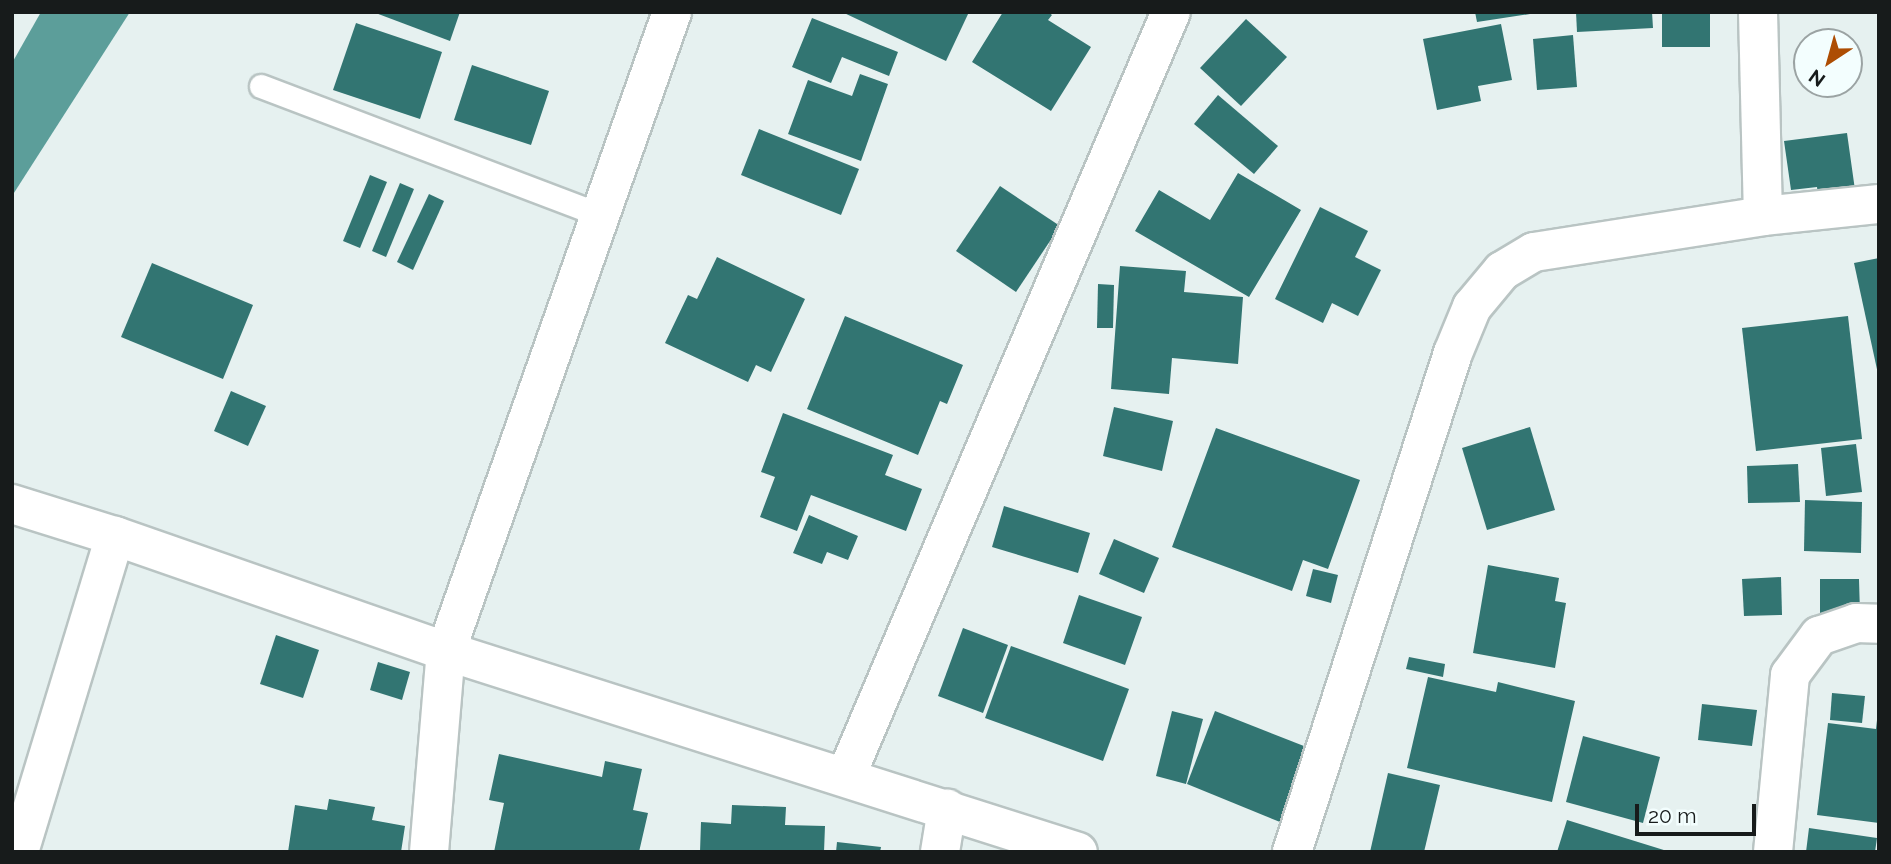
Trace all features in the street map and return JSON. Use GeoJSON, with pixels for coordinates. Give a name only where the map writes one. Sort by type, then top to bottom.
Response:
{"type":"FeatureCollection","features":[{"type":"Feature","properties":{"kind":"street"},"geometry":{"type":"LineString","coordinates":[[429,852],[446,651],[672,12]]}},
{"type":"Feature","properties":{"kind":"street"},"geometry":{"type":"LineString","coordinates":[[846,776],[1171,12]]}},
{"type":"Feature","properties":{"kind":"street"},"geometry":{"type":"LineString","coordinates":[[1758,12],[1763,216]]}},
{"type":"Feature","properties":{"kind":"street"},"geometry":{"type":"LineString","coordinates":[[1292,852],[1453,353],[1472,307],[1502,271],[1534,253],[1763,216],[1879,204]]}},
{"type":"Feature","properties":{"kind":"street"},"geometry":{"type":"LineString","coordinates":[[12,504],[115,536],[446,651],[1079,852]]}},
{"type":"Feature","properties":{"kind":"street"},"geometry":{"type":"LineString","coordinates":[[19,852],[115,536]]}},
{"type":"Feature","properties":{"kind":"street"},"geometry":{"type":"LineString","coordinates":[[1773,852],[1790,676],[1819,636],[1856,623],[1879,624]]}},
{"type":"Feature","properties":{"kind":"street"},"geometry":{"type":"LineString","coordinates":[[940,852],[947,809]]}},
{"type":"Feature","properties":{"kind":"lane"},"geometry":{"type":"LineString","coordinates":[[261,86],[600,215]]}},
{"type":"Feature","properties":{"kind":"water"},"geometry":{"type":"Polygon","coordinates":[[[41,12],[130,12],[12,196],[12,63],[41,12]]]}},
{"type":"Feature","properties":{"kind":"building"},"geometry":{"type":"Polygon","coordinates":[[[373,12],[460,12],[450,41],[373,12]]]}},
{"type":"Feature","properties":{"kind":"building"},"geometry":{"type":"Polygon","coordinates":[[[842,12],[969,12],[946,61],[842,12]]]}},
{"type":"Feature","properties":{"kind":"building"},"geometry":{"type":"Polygon","coordinates":[[[1003,12],[1048,12],[1052,15],[1048,20],[1091,47],[1051,111],[972,62],[1003,12]]]}},
{"type":"Feature","properties":{"kind":"building"},"geometry":{"type":"Polygon","coordinates":[[[1475,12],[1530,12],[1530,14],[1477,22],[1475,12]]]}},
{"type":"Feature","properties":{"kind":"building"},"geometry":{"type":"Polygon","coordinates":[[[1576,12],[1652,12],[1653,28],[1577,32],[1576,12]]]}},
{"type":"Feature","properties":{"kind":"building"},"geometry":{"type":"Polygon","coordinates":[[[1662,12],[1710,12],[1710,47],[1662,47],[1662,12]]]}},
{"type":"Feature","properties":{"kind":"building"},"geometry":{"type":"Polygon","coordinates":[[[812,18],[898,52],[889,76],[842,57],[831,83],[792,67],[812,18]]]}},
{"type":"Feature","properties":{"kind":"building"},"geometry":{"type":"Polygon","coordinates":[[[1246,19],[1287,57],[1241,106],[1200,68],[1246,19]]]}},
{"type":"Feature","properties":{"kind":"building"},"geometry":{"type":"Polygon","coordinates":[[[356,23],[442,52],[420,119],[333,90],[356,23]]]}},
{"type":"Feature","properties":{"kind":"building"},"geometry":{"type":"Polygon","coordinates":[[[1501,24],[1512,80],[1478,86],[1481,101],[1437,110],[1423,39],[1501,24]]]}},
{"type":"Feature","properties":{"kind":"building"},"geometry":{"type":"Polygon","coordinates":[[[1573,35],[1577,87],[1537,90],[1533,39],[1573,35]]]}},
{"type":"Feature","properties":{"kind":"building"},"geometry":{"type":"Polygon","coordinates":[[[472,65],[549,91],[531,145],[454,120],[472,65]]]}},
{"type":"Feature","properties":{"kind":"building"},"geometry":{"type":"Polygon","coordinates":[[[860,74],[888,84],[861,161],[788,134],[808,80],[852,96],[860,74]]]}},
{"type":"Feature","properties":{"kind":"building"},"geometry":{"type":"Polygon","coordinates":[[[1218,95],[1278,146],[1254,174],[1194,124],[1218,95]]]}},
{"type":"Feature","properties":{"kind":"building"},"geometry":{"type":"Polygon","coordinates":[[[759,129],[859,169],[841,215],[741,175],[759,129]]]}},
{"type":"Feature","properties":{"kind":"building"},"geometry":{"type":"Polygon","coordinates":[[[1847,133],[1855,190],[1818,195],[1817,187],[1791,190],[1784,141],[1847,133]]]}},
{"type":"Feature","properties":{"kind":"building"},"geometry":{"type":"Polygon","coordinates":[[[1238,173],[1301,210],[1249,297],[1135,231],[1159,190],[1210,220],[1238,173]]]}},
{"type":"Feature","properties":{"kind":"building"},"geometry":{"type":"Polygon","coordinates":[[[370,175],[387,182],[360,248],[343,241],[370,175]]]}},
{"type":"Feature","properties":{"kind":"building"},"geometry":{"type":"Polygon","coordinates":[[[400,183],[414,189],[386,257],[372,251],[400,183]]]}},
{"type":"Feature","properties":{"kind":"building"},"geometry":{"type":"Polygon","coordinates":[[[1000,186],[1060,226],[1016,292],[956,251],[1000,186]]]}},
{"type":"Feature","properties":{"kind":"building"},"geometry":{"type":"Polygon","coordinates":[[[429,194],[444,201],[413,270],[397,262],[429,194]]]}},
{"type":"Feature","properties":{"kind":"building"},"geometry":{"type":"Polygon","coordinates":[[[1320,207],[1368,231],[1355,257],[1381,270],[1358,316],[1332,303],[1323,323],[1275,299],[1320,207]]]}},
{"type":"Feature","properties":{"kind":"building"},"geometry":{"type":"Polygon","coordinates":[[[717,257],[805,299],[771,372],[756,365],[748,382],[665,343],[688,295],[697,299],[717,257]]]}},
{"type":"Feature","properties":{"kind":"building"},"geometry":{"type":"Polygon","coordinates":[[[1879,258],[1879,374],[1878,374],[1854,263],[1879,258]]]}},
{"type":"Feature","properties":{"kind":"building"},"geometry":{"type":"Polygon","coordinates":[[[152,263],[253,305],[223,379],[121,337],[152,263]]]}},
{"type":"Feature","properties":{"kind":"building"},"geometry":{"type":"Polygon","coordinates":[[[1120,266],[1186,271],[1184,292],[1243,297],[1238,364],[1172,358],[1169,394],[1111,389],[1120,266]]]}},
{"type":"Feature","properties":{"kind":"building"},"geometry":{"type":"Polygon","coordinates":[[[1098,284],[1114,285],[1113,328],[1097,328],[1098,284]]]}},
{"type":"Feature","properties":{"kind":"building"},"geometry":{"type":"Polygon","coordinates":[[[845,316],[963,365],[947,404],[940,401],[918,455],[807,409],[845,316]]]}},
{"type":"Feature","properties":{"kind":"building"},"geometry":{"type":"Polygon","coordinates":[[[1848,316],[1862,439],[1756,451],[1742,328],[1848,316]]]}},
{"type":"Feature","properties":{"kind":"building"},"geometry":{"type":"Polygon","coordinates":[[[231,391],[266,406],[248,446],[214,431],[231,391]]]}},
{"type":"Feature","properties":{"kind":"building"},"geometry":{"type":"Polygon","coordinates":[[[1114,407],[1173,421],[1162,471],[1103,456],[1114,407]]]}},
{"type":"Feature","properties":{"kind":"building"},"geometry":{"type":"Polygon","coordinates":[[[783,413],[893,455],[885,475],[922,489],[906,531],[811,495],[797,531],[760,517],[775,477],[761,472],[783,413]]]}},
{"type":"Feature","properties":{"kind":"building"},"geometry":{"type":"Polygon","coordinates":[[[1530,427],[1555,510],[1487,530],[1462,448],[1530,427]]]}},
{"type":"Feature","properties":{"kind":"building"},"geometry":{"type":"Polygon","coordinates":[[[1216,428],[1360,480],[1328,569],[1303,560],[1292,591],[1172,547],[1216,428]]]}},
{"type":"Feature","properties":{"kind":"building"},"geometry":{"type":"Polygon","coordinates":[[[1856,444],[1862,492],[1826,496],[1821,448],[1856,444]]]}},
{"type":"Feature","properties":{"kind":"building"},"geometry":{"type":"Polygon","coordinates":[[[1798,464],[1800,502],[1748,503],[1747,466],[1798,464]]]}},
{"type":"Feature","properties":{"kind":"building"},"geometry":{"type":"Polygon","coordinates":[[[1805,500],[1862,502],[1861,553],[1804,551],[1805,500]]]}},
{"type":"Feature","properties":{"kind":"building"},"geometry":{"type":"Polygon","coordinates":[[[1004,506],[1090,533],[1078,573],[992,547],[1004,506]]]}},
{"type":"Feature","properties":{"kind":"building"},"geometry":{"type":"Polygon","coordinates":[[[809,515],[858,536],[848,560],[827,552],[822,564],[793,553],[809,515]]]}},
{"type":"Feature","properties":{"kind":"building"},"geometry":{"type":"Polygon","coordinates":[[[1114,539],[1159,558],[1144,593],[1099,574],[1114,539]]]}},
{"type":"Feature","properties":{"kind":"building"},"geometry":{"type":"Polygon","coordinates":[[[1488,565],[1559,578],[1555,601],[1566,603],[1555,668],[1473,653],[1488,565]]]}},
{"type":"Feature","properties":{"kind":"building"},"geometry":{"type":"Polygon","coordinates":[[[1313,569],[1338,575],[1331,603],[1306,596],[1313,569]]]}},
{"type":"Feature","properties":{"kind":"building"},"geometry":{"type":"Polygon","coordinates":[[[1781,577],[1782,615],[1744,616],[1742,579],[1781,577]]]}},
{"type":"Feature","properties":{"kind":"building"},"geometry":{"type":"Polygon","coordinates":[[[1820,579],[1859,579],[1860,614],[1820,614],[1820,579]]]}},
{"type":"Feature","properties":{"kind":"building"},"geometry":{"type":"Polygon","coordinates":[[[1079,595],[1142,617],[1125,665],[1063,643],[1079,595]]]}},
{"type":"Feature","properties":{"kind":"building"},"geometry":{"type":"Polygon","coordinates":[[[963,628],[1008,645],[983,713],[938,696],[963,628]]]}},
{"type":"Feature","properties":{"kind":"building"},"geometry":{"type":"Polygon","coordinates":[[[276,635],[319,650],[303,698],[260,684],[276,635]]]}},
{"type":"Feature","properties":{"kind":"building"},"geometry":{"type":"Polygon","coordinates":[[[1011,646],[1129,689],[1103,761],[985,718],[1011,646]]]}},
{"type":"Feature","properties":{"kind":"building"},"geometry":{"type":"Polygon","coordinates":[[[1409,657],[1445,664],[1443,677],[1406,669],[1409,657]]]}},
{"type":"Feature","properties":{"kind":"building"},"geometry":{"type":"Polygon","coordinates":[[[378,662],[410,672],[402,700],[370,690],[378,662]]]}},
{"type":"Feature","properties":{"kind":"building"},"geometry":{"type":"Polygon","coordinates":[[[1428,677],[1496,692],[1498,682],[1575,701],[1552,802],[1407,768],[1428,677]]]}},
{"type":"Feature","properties":{"kind":"building"},"geometry":{"type":"Polygon","coordinates":[[[1832,693],[1865,696],[1862,723],[1830,720],[1832,693]]]}},
{"type":"Feature","properties":{"kind":"building"},"geometry":{"type":"Polygon","coordinates":[[[1702,704],[1757,710],[1752,746],[1698,740],[1702,704]]]}},
{"type":"Feature","properties":{"kind":"building"},"geometry":{"type":"Polygon","coordinates":[[[1172,711],[1203,719],[1186,784],[1156,776],[1172,711]]]}},
{"type":"Feature","properties":{"kind":"building"},"geometry":{"type":"Polygon","coordinates":[[[1215,711],[1309,748],[1280,822],[1187,784],[1215,711]]]}},
{"type":"Feature","properties":{"kind":"building"},"geometry":{"type":"Polygon","coordinates":[[[1877,720],[1879,823],[1817,815],[1828,723],[1876,729],[1877,720]]]}},
{"type":"Feature","properties":{"kind":"building"},"geometry":{"type":"Polygon","coordinates":[[[1583,736],[1660,757],[1643,823],[1566,802],[1583,736]]]}},
{"type":"Feature","properties":{"kind":"building"},"geometry":{"type":"Polygon","coordinates":[[[499,754],[602,777],[605,761],[642,769],[633,810],[648,813],[639,852],[494,852],[504,803],[489,800],[499,754]]]}},
{"type":"Feature","properties":{"kind":"building"},"geometry":{"type":"Polygon","coordinates":[[[1388,773],[1440,785],[1424,852],[1370,852],[1388,773]]]}},
{"type":"Feature","properties":{"kind":"building"},"geometry":{"type":"Polygon","coordinates":[[[329,799],[375,807],[372,820],[405,826],[401,852],[288,852],[295,805],[327,810],[329,799]]]}},
{"type":"Feature","properties":{"kind":"building"},"geometry":{"type":"Polygon","coordinates":[[[732,805],[786,807],[785,825],[825,826],[824,852],[700,852],[701,822],[731,824],[732,805]]]}},
{"type":"Feature","properties":{"kind":"building"},"geometry":{"type":"Polygon","coordinates":[[[1567,820],[1667,851],[1667,852],[1557,852],[1567,820]]]}},
{"type":"Feature","properties":{"kind":"building"},"geometry":{"type":"Polygon","coordinates":[[[1809,828],[1877,838],[1875,852],[1806,852],[1809,828]]]}},
{"type":"Feature","properties":{"kind":"building"},"geometry":{"type":"Polygon","coordinates":[[[837,842],[881,847],[880,852],[836,852],[837,842]]]}}]}
